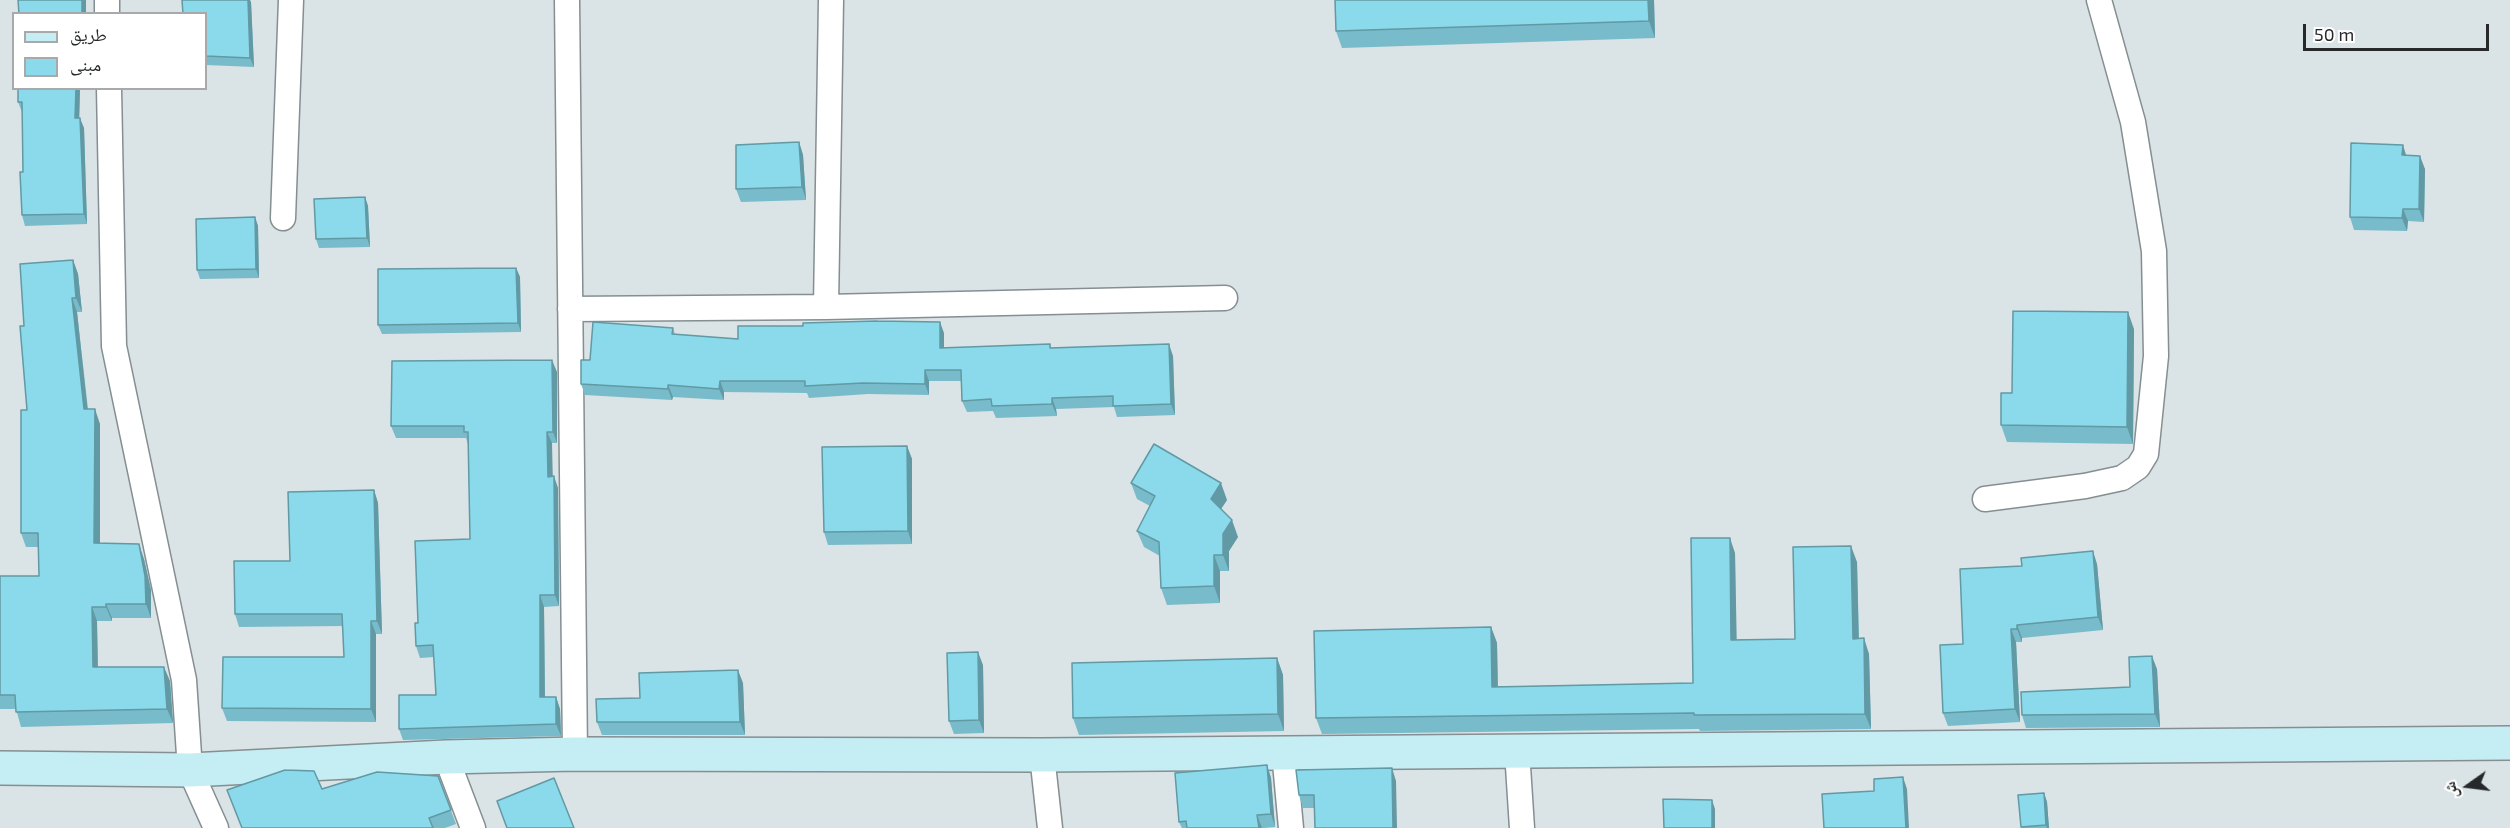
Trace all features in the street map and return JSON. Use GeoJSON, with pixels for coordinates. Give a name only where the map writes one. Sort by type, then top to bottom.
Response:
{"type":"FeatureCollection","features":[{"type":"Feature","properties":{"kind":"main road"},"geometry":{"type":"LineString","coordinates":[[0,768],[190,770],[446,757],[575,754],[1042,755],[2510,743]]}},
{"type":"Feature","properties":{"kind":"street"},"geometry":{"type":"LineString","coordinates":[[284,218],[291,0]]}},
{"type":"Feature","properties":{"kind":"street"},"geometry":{"type":"LineString","coordinates":[[567,0],[575,754]]}},
{"type":"Feature","properties":{"kind":"street"},"geometry":{"type":"LineString","coordinates":[[826,307],[831,0]]}},
{"type":"Feature","properties":{"kind":"street"},"geometry":{"type":"LineString","coordinates":[[1985,499],[2085,486],[2122,478],[2138,467],[2146,454],[2156,356],[2154,251],[2133,122],[2099,0]]}},
{"type":"Feature","properties":{"kind":"street"},"geometry":{"type":"LineString","coordinates":[[108,90],[114,346],[184,680],[190,770],[216,828]]}},
{"type":"Feature","properties":{"kind":"street"},"geometry":{"type":"LineString","coordinates":[[570,309],[826,307],[1225,298]]}},
{"type":"Feature","properties":{"kind":"street"},"geometry":{"type":"LineString","coordinates":[[1517,751],[1522,828]]}},
{"type":"Feature","properties":{"kind":"street"},"geometry":{"type":"LineString","coordinates":[[1284,752],[1291,828]]}},
{"type":"Feature","properties":{"kind":"street"},"geometry":{"type":"LineString","coordinates":[[1042,755],[1050,828]]}},
{"type":"Feature","properties":{"kind":"street"},"geometry":{"type":"LineString","coordinates":[[446,757],[473,828]]}},
{"type":"Feature","properties":{"kind":"building"},"geometry":{"type":"Polygon","coordinates":[[[18,0],[82,0],[82,12],[19,12],[18,0]]]}},
{"type":"Feature","properties":{"kind":"building"},"geometry":{"type":"Polygon","coordinates":[[[182,0],[248,0],[250,58],[207,56],[207,12],[183,12],[182,0]]]}},
{"type":"Feature","properties":{"kind":"building"},"geometry":{"type":"Polygon","coordinates":[[[1335,0],[1648,0],[1649,21],[1336,31],[1335,0]]]}},
{"type":"Feature","properties":{"kind":"building"},"geometry":{"type":"Polygon","coordinates":[[[18,90],[76,90],[75,118],[80,118],[84,214],[22,215],[20,172],[23,172],[22,102],[18,102],[18,90]]]}},
{"type":"Feature","properties":{"kind":"building"},"geometry":{"type":"Polygon","coordinates":[[[799,142],[802,187],[736,189],[736,145],[799,142]]]}},
{"type":"Feature","properties":{"kind":"building"},"geometry":{"type":"Polygon","coordinates":[[[2351,143],[2403,145],[2402,155],[2420,156],[2419,209],[2403,209],[2402,218],[2350,217],[2351,143]]]}},
{"type":"Feature","properties":{"kind":"building"},"geometry":{"type":"Polygon","coordinates":[[[365,197],[367,238],[316,239],[314,199],[365,197]]]}},
{"type":"Feature","properties":{"kind":"building"},"geometry":{"type":"Polygon","coordinates":[[[255,217],[256,269],[197,270],[196,219],[255,217]]]}},
{"type":"Feature","properties":{"kind":"building"},"geometry":{"type":"Polygon","coordinates":[[[73,260],[76,298],[72,298],[84,409],[95,409],[94,543],[139,544],[145,576],[146,604],[106,604],[106,607],[92,607],[93,667],[164,667],[167,709],[16,712],[15,695],[0,695],[0,576],[39,576],[38,533],[21,533],[21,410],[27,410],[20,326],[24,326],[20,264],[73,260]]]}},
{"type":"Feature","properties":{"kind":"building"},"geometry":{"type":"Polygon","coordinates":[[[516,268],[518,323],[378,325],[378,269],[516,268]]]}},
{"type":"Feature","properties":{"kind":"building"},"geometry":{"type":"Polygon","coordinates":[[[2013,311],[2128,312],[2127,427],[2001,425],[2001,393],[2012,393],[2013,311]]]}},
{"type":"Feature","properties":{"kind":"building"},"geometry":{"type":"Polygon","coordinates":[[[593,322],[673,328],[672,334],[738,339],[738,326],[803,326],[803,323],[940,322],[940,348],[1050,344],[1050,348],[1169,344],[1171,404],[1113,406],[1113,396],[1052,398],[1052,404],[992,406],[991,399],[962,401],[961,370],[925,370],[925,384],[863,383],[805,386],[805,381],[720,381],[719,389],[668,385],[668,389],[581,384],[581,360],[590,360],[593,322]]]}},
{"type":"Feature","properties":{"kind":"building"},"geometry":{"type":"Polygon","coordinates":[[[552,360],[553,432],[547,432],[548,477],[554,476],[555,595],[540,595],[540,697],[556,697],[556,724],[399,729],[399,695],[436,695],[433,645],[416,646],[415,623],[418,623],[415,541],[470,539],[468,432],[464,432],[464,426],[391,426],[392,361],[552,360]]]}},
{"type":"Feature","properties":{"kind":"building"},"geometry":{"type":"Polygon","coordinates":[[[1154,444],[1221,483],[1211,499],[1232,520],[1223,534],[1223,555],[1214,555],[1214,586],[1161,588],[1159,542],[1137,531],[1155,496],[1131,483],[1154,444]]]}},
{"type":"Feature","properties":{"kind":"building"},"geometry":{"type":"Polygon","coordinates":[[[907,446],[908,531],[824,532],[822,447],[907,446]]]}},
{"type":"Feature","properties":{"kind":"building"},"geometry":{"type":"Polygon","coordinates":[[[374,490],[377,621],[371,621],[371,709],[222,708],[223,657],[344,657],[342,614],[235,614],[234,561],[290,561],[288,492],[374,490]]]}},
{"type":"Feature","properties":{"kind":"building"},"geometry":{"type":"Polygon","coordinates":[[[1691,538],[1730,538],[1731,640],[1795,639],[1793,547],[1851,546],[1853,639],[1864,638],[1865,714],[1694,715],[1694,713],[1316,718],[1314,631],[1491,627],[1492,687],[1693,683],[1691,538]]]}},
{"type":"Feature","properties":{"kind":"building"},"geometry":{"type":"Polygon","coordinates":[[[2093,551],[2098,617],[2017,625],[2017,629],[2011,629],[2015,709],[1943,713],[1940,645],[1963,644],[1960,569],[2022,566],[2021,558],[2093,551]]]}},
{"type":"Feature","properties":{"kind":"building"},"geometry":{"type":"Polygon","coordinates":[[[978,652],[979,720],[949,721],[947,653],[978,652]]]}},
{"type":"Feature","properties":{"kind":"building"},"geometry":{"type":"Polygon","coordinates":[[[2152,656],[2155,714],[2022,715],[2021,692],[2130,687],[2129,657],[2152,656]]]}},
{"type":"Feature","properties":{"kind":"building"},"geometry":{"type":"Polygon","coordinates":[[[1277,658],[1278,714],[1073,718],[1072,663],[1277,658]]]}},
{"type":"Feature","properties":{"kind":"building"},"geometry":{"type":"Polygon","coordinates":[[[738,670],[740,722],[597,722],[596,699],[640,698],[639,673],[738,670]]]}},
{"type":"Feature","properties":{"kind":"building"},"geometry":{"type":"Polygon","coordinates":[[[1267,765],[1271,814],[1257,815],[1259,828],[1187,828],[1186,821],[1179,822],[1175,773],[1267,765]]]}},
{"type":"Feature","properties":{"kind":"building"},"geometry":{"type":"Polygon","coordinates":[[[1392,768],[1393,828],[1315,828],[1314,795],[1299,795],[1296,770],[1392,768]]]}},
{"type":"Feature","properties":{"kind":"building"},"geometry":{"type":"Polygon","coordinates":[[[285,770],[314,771],[322,789],[377,772],[438,776],[451,810],[429,818],[433,828],[242,828],[227,790],[285,770]]]}},
{"type":"Feature","properties":{"kind":"building"},"geometry":{"type":"Polygon","coordinates":[[[1903,777],[1906,828],[1824,828],[1822,794],[1874,791],[1874,779],[1903,777]]]}},
{"type":"Feature","properties":{"kind":"building"},"geometry":{"type":"Polygon","coordinates":[[[554,778],[574,828],[507,828],[497,801],[554,778]]]}},
{"type":"Feature","properties":{"kind":"building"},"geometry":{"type":"Polygon","coordinates":[[[2044,793],[2046,825],[2021,827],[2018,795],[2044,793]]]}},
{"type":"Feature","properties":{"kind":"building"},"geometry":{"type":"Polygon","coordinates":[[[1663,799],[1712,800],[1712,828],[1664,828],[1663,799]]]}}]}
